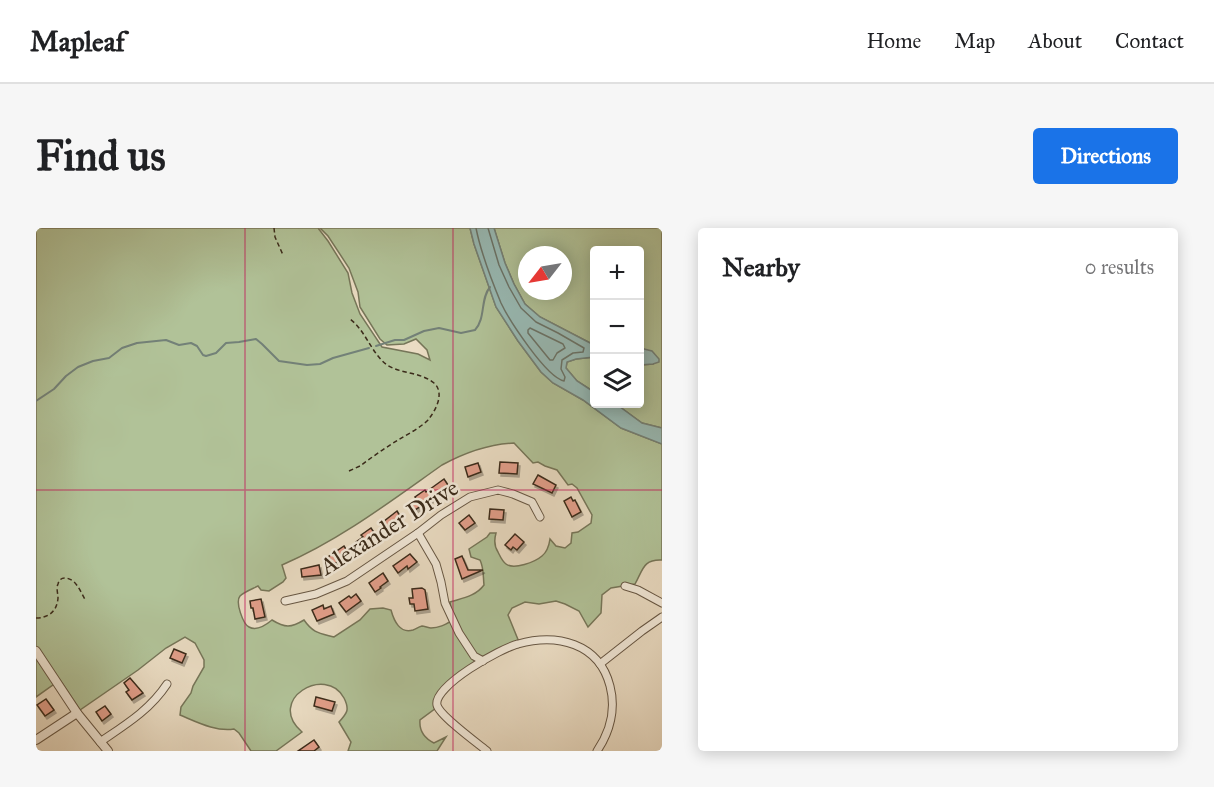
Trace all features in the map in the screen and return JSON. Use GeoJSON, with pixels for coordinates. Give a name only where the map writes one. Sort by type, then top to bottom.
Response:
{"type":"FeatureCollection","features":[{"type":"Feature","properties":{"kind":"street","name":"Alexander Drive"},"geometry":{"type":"LineString","coordinates":[[285,601],[316,594],[347,581],[470,497],[498,490],[513,494],[532,502],[540,517]]}},
{"type":"Feature","properties":{"kind":"street"},"geometry":{"type":"LineString","coordinates":[[418,533],[436,564],[445,603],[459,633],[474,656],[483,661]]}},
{"type":"Feature","properties":{"kind":"street"},"geometry":{"type":"LineString","coordinates":[[625,586],[662,603]]}},
{"type":"Feature","properties":{"kind":"street"},"geometry":{"type":"LineString","coordinates":[[600,664],[662,617]]}},
{"type":"Feature","properties":{"kind":"street"},"geometry":{"type":"LineString","coordinates":[[487,751],[437,708],[439,696],[451,682],[500,651],[516,644],[539,640],[567,643],[589,652],[600,664],[609,681],[612,713],[608,733],[597,751]]}},
{"type":"Feature","properties":{"kind":"street"},"geometry":{"type":"LineString","coordinates":[[36,651],[77,713],[108,751]]}},
{"type":"Feature","properties":{"kind":"street"},"geometry":{"type":"LineString","coordinates":[[100,742],[136,717],[158,698],[167,684]]}},
{"type":"Feature","properties":{"kind":"street"},"geometry":{"type":"LineString","coordinates":[[36,740],[77,713]]}},
{"type":"Feature","properties":{"kind":"path"},"geometry":{"type":"LineString","coordinates":[[274,228],[274,237],[283,255]]}},
{"type":"Feature","properties":{"kind":"path"},"geometry":{"type":"LineString","coordinates":[[349,471],[426,422],[436,407],[439,397],[438,387],[431,381],[385,363],[358,326],[350,319]]}},
{"type":"Feature","properties":{"kind":"path"},"geometry":{"type":"LineString","coordinates":[[36,618],[45,618],[53,612],[58,601],[57,585],[62,578],[68,578],[74,582],[86,601]]}},
{"type":"Feature","properties":{"kind":"green space"},"geometry":{"type":"Polygon","coordinates":[[[36,228],[318,228],[348,273],[360,314],[382,347],[418,354],[430,360],[427,350],[416,339],[404,344],[387,345],[380,339],[360,307],[358,292],[349,268],[320,228],[470,228],[496,307],[541,372],[553,383],[583,400],[590,405],[590,408],[594,408],[621,428],[662,444],[662,560],[647,563],[635,584],[611,588],[602,595],[601,613],[588,627],[579,611],[556,601],[539,604],[525,602],[512,608],[508,615],[519,642],[448,685],[436,708],[420,720],[421,731],[430,741],[434,743],[446,737],[437,751],[348,751],[351,742],[339,722],[347,711],[346,702],[336,688],[325,684],[313,685],[302,690],[294,698],[290,708],[292,720],[302,732],[276,751],[251,751],[234,729],[213,728],[180,715],[181,707],[204,667],[204,660],[195,643],[185,637],[166,648],[80,710],[60,680],[36,697],[36,228]],[[514,443],[477,450],[442,465],[345,532],[282,565],[286,578],[283,582],[269,591],[261,590],[258,586],[240,596],[238,603],[244,622],[249,627],[258,628],[272,620],[288,626],[304,620],[313,630],[334,637],[360,620],[370,609],[383,608],[391,610],[396,622],[408,631],[422,626],[440,627],[448,623],[453,620],[450,602],[473,594],[484,585],[480,560],[471,557],[469,549],[490,533],[496,533],[495,545],[503,561],[510,566],[519,566],[542,556],[548,549],[550,539],[556,546],[565,548],[571,543],[572,533],[578,532],[591,523],[592,515],[577,488],[572,484],[568,485],[557,470],[538,462],[533,463],[514,443]]]}},
{"type":"Feature","properties":{"kind":"green space"},"geometry":{"type":"Polygon","coordinates":[[[494,228],[662,228],[662,428],[642,423],[621,408],[644,408],[644,365],[653,364],[652,352],[644,349],[644,246],[590,246],[590,343],[540,317],[523,300],[572,300],[572,246],[518,246],[518,291],[494,228]]]}},
{"type":"Feature","properties":{"kind":"green space"},"geometry":{"type":"Polygon","coordinates":[[[590,357],[590,389],[577,381],[566,368],[567,362],[590,357]]]}},
{"type":"Feature","properties":{"kind":"water"},"geometry":{"type":"Polygon","coordinates":[[[470,228],[494,228],[505,263],[518,291],[518,300],[523,300],[540,317],[590,343],[590,357],[567,362],[566,368],[577,381],[590,389],[590,405],[553,383],[541,372],[518,341],[496,307],[470,228]]]}},
{"type":"Feature","properties":{"kind":"water"},"geometry":{"type":"Polygon","coordinates":[[[644,349],[652,351],[659,359],[659,362],[644,365],[644,349]]]}},
{"type":"Feature","properties":{"kind":"water"},"geometry":{"type":"Polygon","coordinates":[[[594,408],[621,408],[642,423],[662,428],[662,444],[621,428],[594,408]]]}},
{"type":"Feature","properties":{"kind":"building"},"geometry":{"type":"Polygon","coordinates":[[[500,462],[518,463],[517,474],[499,473],[500,462]]]}},
{"type":"Feature","properties":{"kind":"building"},"geometry":{"type":"Polygon","coordinates":[[[478,463],[481,472],[468,477],[465,467],[478,463]]]}},
{"type":"Feature","properties":{"kind":"building"},"geometry":{"type":"Polygon","coordinates":[[[538,475],[556,485],[552,493],[533,484],[538,475]]]}},
{"type":"Feature","properties":{"kind":"building"},"geometry":{"type":"Polygon","coordinates":[[[444,479],[450,488],[415,510],[411,504],[417,500],[415,497],[444,479]]]}},
{"type":"Feature","properties":{"kind":"building"},"geometry":{"type":"Polygon","coordinates":[[[571,497],[581,512],[572,517],[564,501],[571,497]]]}},
{"type":"Feature","properties":{"kind":"building"},"geometry":{"type":"Polygon","coordinates":[[[490,509],[504,510],[503,520],[489,519],[490,509]]]}},
{"type":"Feature","properties":{"kind":"building"},"geometry":{"type":"Polygon","coordinates":[[[397,511],[403,521],[387,529],[383,522],[397,511]]]}},
{"type":"Feature","properties":{"kind":"building"},"geometry":{"type":"Polygon","coordinates":[[[469,515],[475,523],[465,530],[459,523],[469,515]]]}},
{"type":"Feature","properties":{"kind":"building"},"geometry":{"type":"Polygon","coordinates":[[[371,528],[377,537],[362,550],[356,542],[371,528]]]}},
{"type":"Feature","properties":{"kind":"building"},"geometry":{"type":"Polygon","coordinates":[[[515,534],[524,542],[517,550],[513,547],[511,550],[505,545],[515,534]]]}},
{"type":"Feature","properties":{"kind":"building"},"geometry":{"type":"Polygon","coordinates":[[[344,546],[349,554],[334,564],[328,557],[344,546]]]}},
{"type":"Feature","properties":{"kind":"building"},"geometry":{"type":"Polygon","coordinates":[[[410,554],[417,562],[398,573],[393,566],[410,554]]]}},
{"type":"Feature","properties":{"kind":"building"},"geometry":{"type":"Polygon","coordinates":[[[462,556],[468,570],[483,570],[462,579],[455,559],[462,556]]]}},
{"type":"Feature","properties":{"kind":"building"},"geometry":{"type":"Polygon","coordinates":[[[319,565],[321,575],[302,577],[301,569],[319,565]]]}},
{"type":"Feature","properties":{"kind":"building"},"geometry":{"type":"Polygon","coordinates":[[[383,573],[388,581],[375,592],[369,583],[383,573]]]}},
{"type":"Feature","properties":{"kind":"building"},"geometry":{"type":"Polygon","coordinates":[[[412,589],[425,590],[428,609],[415,611],[414,604],[410,604],[409,598],[413,598],[412,589]]]}},
{"type":"Feature","properties":{"kind":"building"},"geometry":{"type":"Polygon","coordinates":[[[356,594],[361,601],[346,612],[339,603],[356,594]]]}},
{"type":"Feature","properties":{"kind":"building"},"geometry":{"type":"Polygon","coordinates":[[[261,599],[265,617],[255,619],[250,601],[261,599]]]}},
{"type":"Feature","properties":{"kind":"building"},"geometry":{"type":"Polygon","coordinates":[[[323,605],[324,609],[331,606],[334,614],[317,621],[312,610],[323,605]]]}},
{"type":"Feature","properties":{"kind":"building"},"geometry":{"type":"Polygon","coordinates":[[[174,649],[186,654],[182,663],[170,658],[174,649]]]}},
{"type":"Feature","properties":{"kind":"building"},"geometry":{"type":"Polygon","coordinates":[[[130,678],[143,693],[132,700],[126,692],[129,690],[124,683],[130,678]]]}},
{"type":"Feature","properties":{"kind":"building"},"geometry":{"type":"Polygon","coordinates":[[[316,697],[335,702],[332,711],[314,706],[316,697]]]}},
{"type":"Feature","properties":{"kind":"building"},"geometry":{"type":"Polygon","coordinates":[[[46,699],[54,710],[45,716],[37,705],[46,699]]]}},
{"type":"Feature","properties":{"kind":"building"},"geometry":{"type":"Polygon","coordinates":[[[105,706],[111,714],[102,721],[96,712],[105,706]]]}},
{"type":"Feature","properties":{"kind":"building"},"geometry":{"type":"Polygon","coordinates":[[[314,740],[319,747],[314,751],[298,751],[314,740]]]}},
{"type":"Feature","properties":{"kind":"waterway"},"geometry":{"type":"LineString","coordinates":[[376,346],[395,340],[404,340],[424,331],[439,328],[461,333],[475,330],[481,320],[485,297],[490,287]]}},
{"type":"Feature","properties":{"kind":"waterway"},"geometry":{"type":"LineString","coordinates":[[36,401],[54,389],[78,367],[109,358],[122,348],[137,343],[166,340],[179,345],[191,343],[206,356],[216,353],[226,343],[256,339],[279,361],[307,365],[320,364],[369,348]]}}]}
